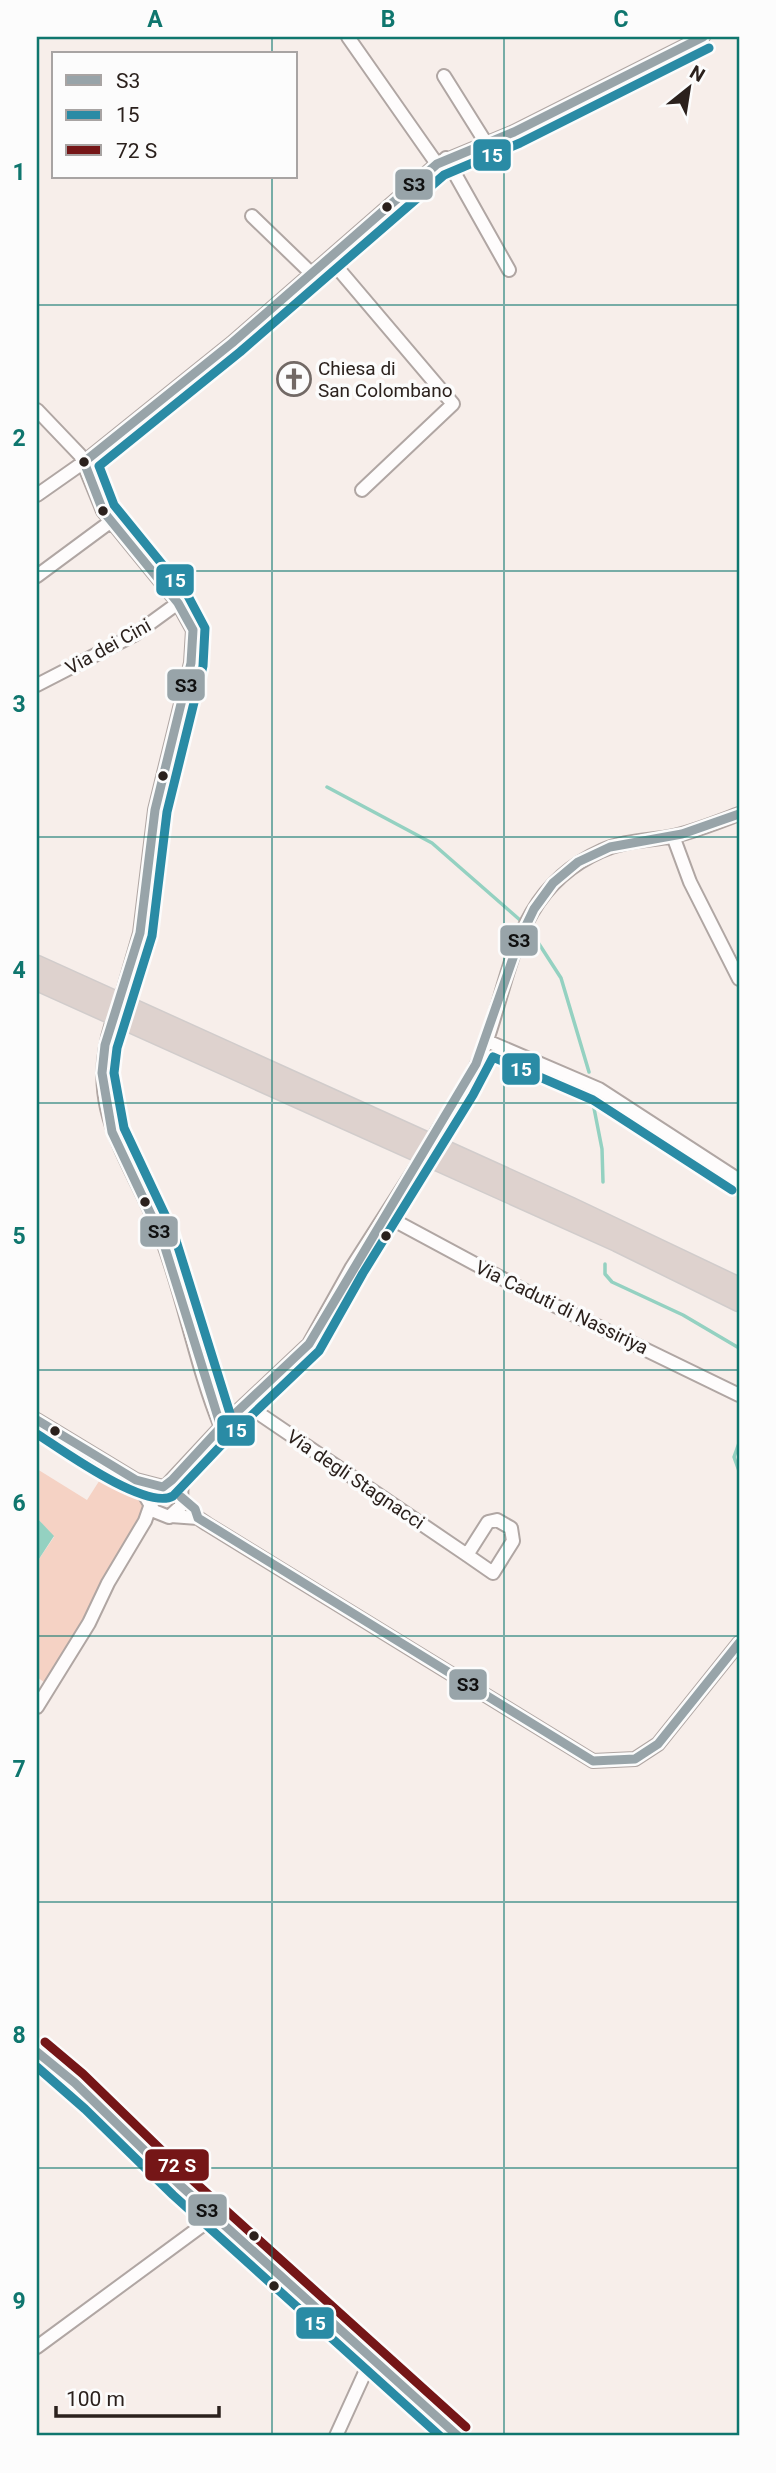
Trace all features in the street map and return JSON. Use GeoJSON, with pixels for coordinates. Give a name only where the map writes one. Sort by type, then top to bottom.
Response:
{"type":"FeatureCollection","features":[{"type":"Feature","properties":{"kind":"highway"},"geometry":{"type":"LineString","coordinates":[[37,965],[634,1236],[739,1287]]}},
{"type":"Feature","properties":{"kind":"highway"},"geometry":{"type":"LineString","coordinates":[[37,981],[617,1242],[739,1302]]}},
{"type":"Feature","properties":{"kind":"main road"},"geometry":{"type":"LineString","coordinates":[[37,2052],[74,2082],[215,2216],[458,2436]]}},
{"type":"Feature","properties":{"kind":"street"},"geometry":{"type":"LineString","coordinates":[[348,37],[441,161],[509,270]]}},
{"type":"Feature","properties":{"kind":"street"},"geometry":{"type":"LineString","coordinates":[[37,495],[84,462],[234,342],[441,161],[514,132],[703,37]]}},
{"type":"Feature","properties":{"kind":"street"},"geometry":{"type":"LineString","coordinates":[[444,76],[486,144]]}},
{"type":"Feature","properties":{"kind":"street"},"geometry":{"type":"LineString","coordinates":[[253,216],[312,274]]}},
{"type":"Feature","properties":{"kind":"street"},"geometry":{"type":"LineString","coordinates":[[330,259],[453,404],[362,490]]}},
{"type":"Feature","properties":{"kind":"street"},"geometry":{"type":"LineString","coordinates":[[37,410],[69,442],[84,462],[96,498],[110,522],[188,618],[194,643],[155,810],[140,933],[122,995]]}},
{"type":"Feature","properties":{"kind":"street"},"geometry":{"type":"LineString","coordinates":[[37,576],[110,522]]}},
{"type":"Feature","properties":{"kind":"street","name":"Via dei Cini"},"geometry":{"type":"LineString","coordinates":[[37,685],[134,635],[178,604]]}},
{"type":"Feature","properties":{"kind":"street"},"geometry":{"type":"LineString","coordinates":[[436,1133],[463,1089],[487,1041],[519,936],[531,911],[553,883],[572,867],[604,849],[638,840],[673,836],[739,814]]}},
{"type":"Feature","properties":{"kind":"street"},"geometry":{"type":"LineString","coordinates":[[673,836],[690,882],[739,979]]}},
{"type":"Feature","properties":{"kind":"street"},"geometry":{"type":"LineString","coordinates":[[112,1023],[102,1060],[108,1118],[117,1146],[162,1238],[221,1427]]}},
{"type":"Feature","properties":{"kind":"street"},"geometry":{"type":"LineString","coordinates":[[487,1041],[599,1089],[739,1180]]}},
{"type":"Feature","properties":{"kind":"street"},"geometry":{"type":"LineString","coordinates":[[37,1707],[84,1631],[108,1583],[143,1525],[153,1494],[182,1471],[221,1427],[309,1344],[418,1164]]}},
{"type":"Feature","properties":{"kind":"street","name":"Via Caduti di Nassiriya"},"geometry":{"type":"LineString","coordinates":[[386,1216],[531,1294],[739,1395]]}},
{"type":"Feature","properties":{"kind":"street","name":"Via degli Stagnacci"},"geometry":{"type":"LineString","coordinates":[[245,1404],[467,1555]]}},
{"type":"Feature","properties":{"kind":"street"},"geometry":{"type":"LineString","coordinates":[[37,1420],[136,1480],[173,1488],[195,1509],[198,1518]]}},
{"type":"Feature","properties":{"kind":"street"},"geometry":{"type":"LineString","coordinates":[[143,1525],[180,1508],[182,1471]]}},
{"type":"Feature","properties":{"kind":"street"},"geometry":{"type":"LineString","coordinates":[[136,1480],[155,1512],[167,1516],[198,1518],[593,1761],[635,1759],[658,1744],[739,1643]]}},
{"type":"Feature","properties":{"kind":"street"},"geometry":{"type":"LineString","coordinates":[[37,2347],[215,2216]]}},
{"type":"Feature","properties":{"kind":"street"},"geometry":{"type":"LineString","coordinates":[[336,2436],[372,2357]]}},
{"type":"Feature","properties":{"kind":"shaded area"},"geometry":{"type":"Polygon","coordinates":[[[110,1464],[151,1502],[48,1685],[37,1677],[37,1562],[54,1537],[37,1518],[37,1469],[87,1500],[110,1464]]]}},
{"type":"Feature","properties":{"kind":"shaded area"},"geometry":{"type":"Polygon","coordinates":[[[37,1518],[54,1536],[37,1562],[37,1518]]]}},
{"type":"Feature","properties":{"kind":"waterway"},"geometry":{"type":"LineString","coordinates":[[327,787],[432,843],[520,920]]}},
{"type":"Feature","properties":{"kind":"waterway"},"geometry":{"type":"LineString","coordinates":[[530,930],[561,978],[589,1072]]}},
{"type":"Feature","properties":{"kind":"waterway"},"geometry":{"type":"LineString","coordinates":[[592,1098],[602,1149],[603,1182]]}},
{"type":"Feature","properties":{"kind":"waterway"},"geometry":{"type":"LineString","coordinates":[[605,1264],[605,1274],[612,1282],[683,1315],[739,1348]]}},
{"type":"Feature","properties":{"kind":"waterway"},"geometry":{"type":"LineString","coordinates":[[739,1443],[734,1457],[739,1471]]}},
{"type":"Feature","properties":{"kind":"transit line","name":"S3"},"geometry":{"type":"LineString","coordinates":[[84,462],[232,343],[437,164],[514,132],[703,37]]}},
{"type":"Feature","properties":{"kind":"transit line","name":"15"},"geometry":{"type":"LineString","coordinates":[[233,1423],[174,1234],[124,1128],[114,1073],[117,1048],[152,936],[167,812],[203,666],[205,628],[188,596],[114,505],[99,466],[240,352],[444,175],[520,143],[709,48]]}},
{"type":"Feature","properties":{"kind":"transit line","name":"S3"},"geometry":{"type":"LineString","coordinates":[[84,462],[103,511],[178,603],[193,630],[191,663],[155,810],[140,933],[105,1045],[102,1073],[112,1132],[162,1238],[221,1427]]}},
{"type":"Feature","properties":{"kind":"transit line","name":"S3"},"geometry":{"type":"LineString","coordinates":[[37,1420],[136,1480],[163,1487],[172,1480],[221,1427],[309,1344],[476,1064],[520,938],[534,909],[553,883],[578,862],[610,847],[682,834],[739,814]]}},
{"type":"Feature","properties":{"kind":"transit line","name":"15"},"geometry":{"type":"LineString","coordinates":[[37,1434],[84,1465],[125,1487],[144,1495],[160,1498],[173,1496],[230,1436],[319,1351],[363,1273],[473,1095],[493,1057],[593,1100],[732,1190]]}},
{"type":"Feature","properties":{"kind":"transit line","name":"S3"},"geometry":{"type":"LineString","coordinates":[[181,1497],[195,1509],[198,1518],[593,1761],[635,1759],[658,1744],[739,1643]]}},
{"type":"Feature","properties":{"kind":"transit line"},"geometry":{"type":"LineString","coordinates":[[45,2042],[83,2074],[189,2177],[466,2427]]}},
{"type":"Feature","properties":{"kind":"transit line","name":"S3"},"geometry":{"type":"LineString","coordinates":[[37,2052],[75,2083],[181,2186],[458,2436]]}},
{"type":"Feature","properties":{"kind":"transit line","name":"15"},"geometry":{"type":"LineString","coordinates":[[37,2067],[85,2109],[173,2195],[440,2436]]}},
{"type":"Feature","properties":{"kind":"place","name":"Chiesa di San Colombano"},"geometry":{"type":"Point","coordinates":[294,379]}}]}
